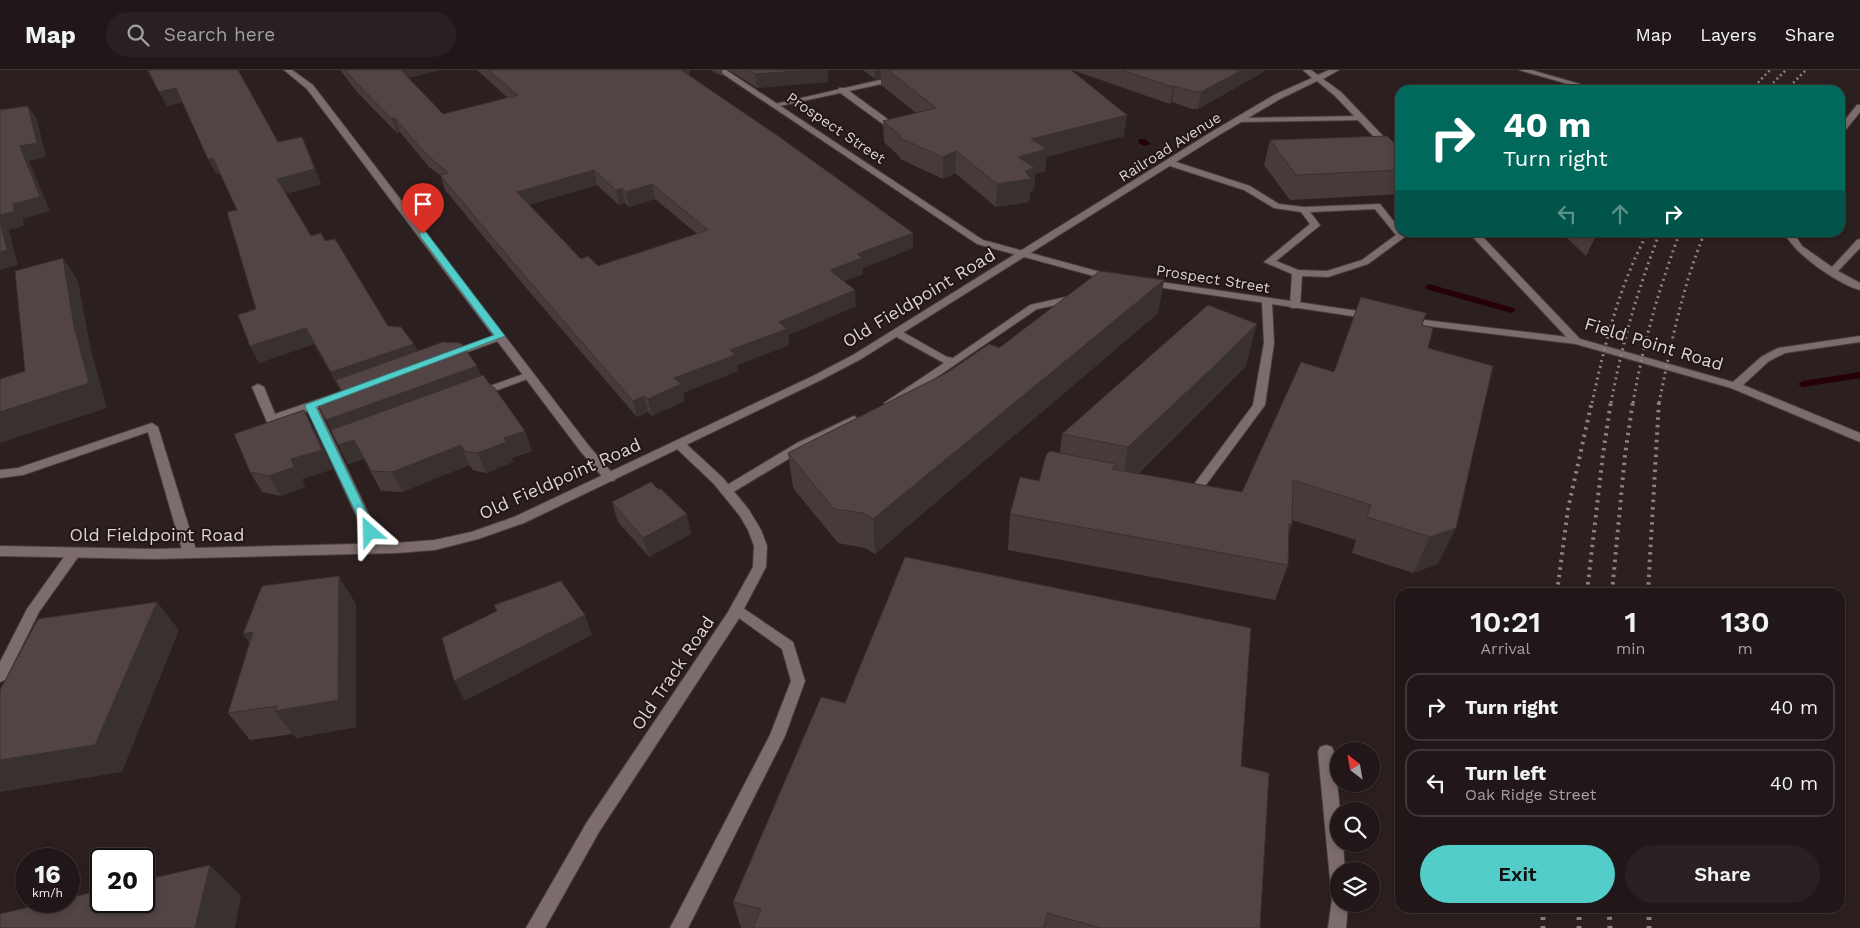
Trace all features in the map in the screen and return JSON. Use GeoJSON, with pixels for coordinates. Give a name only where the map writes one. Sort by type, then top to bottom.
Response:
{"type":"FeatureCollection","features":[{"type":"Feature","properties":{"kind":"street"},"geometry":{"type":"LineString","coordinates":[[288,70],[310,87],[585,449],[610,478]]}},
{"type":"Feature","properties":{"kind":"street","name":"Prospect Street"},"geometry":{"type":"LineString","coordinates":[[721,70],[980,242],[1101,276],[1121,279]]}},
{"type":"Feature","properties":{"kind":"street"},"geometry":{"type":"LineString","coordinates":[[1307,70],[1338,94],[1395,154]]}},
{"type":"Feature","properties":{"kind":"street","name":"Railroad Avenue"},"geometry":{"type":"LineString","coordinates":[[1023,254],[1277,97],[1335,70]]}},
{"type":"Feature","properties":{"kind":"street"},"geometry":{"type":"LineString","coordinates":[[1523,70],[1578,85]]}},
{"type":"Feature","properties":{"kind":"street"},"geometry":{"type":"LineString","coordinates":[[775,105],[906,76]]}},
{"type":"Feature","properties":{"kind":"street"},"geometry":{"type":"LineString","coordinates":[[842,90],[894,128]]}},
{"type":"Feature","properties":{"kind":"street"},"geometry":{"type":"LineString","coordinates":[[1845,125],[1860,107]]}},
{"type":"Feature","properties":{"kind":"street"},"geometry":{"type":"LineString","coordinates":[[1238,120],[1361,118]]}},
{"type":"Feature","properties":{"kind":"street"},"geometry":{"type":"LineString","coordinates":[[1170,163],[1247,188],[1277,206],[1304,210],[1376,206],[1395,229]]}},
{"type":"Feature","properties":{"kind":"street"},"geometry":{"type":"LineString","coordinates":[[1304,210],[1315,225],[1269,262],[1297,273],[1328,274],[1365,262],[1400,237]]}},
{"type":"Feature","properties":{"kind":"street","name":"Field Point Road"},"geometry":{"type":"LineString","coordinates":[[1477,237],[1576,341],[1735,386],[1860,438]]}},
{"type":"Feature","properties":{"kind":"street"},"geometry":{"type":"LineString","coordinates":[[1789,237],[1802,251],[1860,288]]}},
{"type":"Feature","properties":{"kind":"street"},"geometry":{"type":"LineString","coordinates":[[1833,271],[1860,242]]}},
{"type":"Feature","properties":{"kind":"street","name":"Old Fieldpoint Road"},"geometry":{"type":"LineString","coordinates":[[0,551],[190,553],[378,548],[435,545],[473,536],[519,520],[817,378],[897,333],[1023,254]]}},
{"type":"Feature","properties":{"kind":"street"},"geometry":{"type":"LineString","coordinates":[[1295,306],[1297,273]]}},
{"type":"Feature","properties":{"kind":"street","name":"Prospect Street"},"geometry":{"type":"LineString","coordinates":[[1143,295],[1146,283],[1381,317]]}},
{"type":"Feature","properties":{"kind":"street"},"geometry":{"type":"LineString","coordinates":[[880,408],[897,399],[1034,307],[1066,300],[1090,299]]}},
{"type":"Feature","properties":{"kind":"street"},"geometry":{"type":"LineString","coordinates":[[1175,502],[1193,494],[1259,405],[1269,343],[1267,302]]}},
{"type":"Feature","properties":{"kind":"street"},"geometry":{"type":"LineString","coordinates":[[1400,320],[1576,341]]}},
{"type":"Feature","properties":{"kind":"street"},"geometry":{"type":"LineString","coordinates":[[897,333],[944,360],[955,360]]}},
{"type":"Feature","properties":{"kind":"street"},"geometry":{"type":"LineString","coordinates":[[437,360],[500,336]]}},
{"type":"Feature","properties":{"kind":"street"},"geometry":{"type":"LineString","coordinates":[[1735,386],[1765,359],[1782,350],[1860,339]]}},
{"type":"Feature","properties":{"kind":"street"},"geometry":{"type":"LineString","coordinates":[[472,395],[529,374]]}},
{"type":"Feature","properties":{"kind":"street"},"geometry":{"type":"LineString","coordinates":[[258,387],[272,420],[365,386]]}},
{"type":"Feature","properties":{"kind":"street"},"geometry":{"type":"LineString","coordinates":[[311,406],[337,446],[378,548]]}},
{"type":"Feature","properties":{"kind":"street"},"geometry":{"type":"LineString","coordinates":[[726,491],[801,446],[862,416]]}},
{"type":"Feature","properties":{"kind":"street"},"geometry":{"type":"LineString","coordinates":[[0,474],[19,472],[152,427],[190,553]]}},
{"type":"Feature","properties":{"kind":"street","name":"Old Track Road"},"geometry":{"type":"LineString","coordinates":[[535,928],[592,827],[737,609],[761,561],[759,538],[743,512],[710,471],[679,444]]}},
{"type":"Feature","properties":{"kind":"street"},"geometry":{"type":"LineString","coordinates":[[0,676],[34,609],[74,553]]}},
{"type":"Feature","properties":{"kind":"street"},"geometry":{"type":"LineString","coordinates":[[679,928],[776,736],[798,681],[788,646],[737,609]]}},
{"type":"Feature","properties":{"kind":"street"},"geometry":{"type":"LineString","coordinates":[[1326,752],[1336,862]]}},
{"type":"Feature","properties":{"kind":"street"},"geometry":{"type":"LineString","coordinates":[[1337,928],[1338,912]]}},
{"type":"Feature","properties":{"kind":"building"},"geometry":{"type":"Polygon","coordinates":[[[148,70],[238,70],[278,142],[302,137],[315,169],[277,179],[311,236],[321,233],[325,241],[335,239],[388,326],[401,327],[414,344],[331,372],[306,328],[250,346],[238,315],[256,309],[227,212],[237,210],[213,158],[208,159],[176,88],[159,92],[148,70]]]}},
{"type":"Feature","properties":{"kind":"building"},"geometry":{"type":"Polygon","coordinates":[[[345,70],[401,70],[443,114],[518,95],[488,70],[681,70],[781,138],[913,233],[857,254],[862,258],[830,270],[855,290],[779,322],[787,329],[730,350],[735,355],[674,378],[681,384],[648,399],[644,396],[633,401],[440,175],[448,173],[424,152],[395,118],[392,119],[345,70]],[[594,170],[517,192],[581,259],[588,256],[598,266],[708,230],[652,184],[626,192],[622,188],[616,190],[594,170]]]}},
{"type":"Feature","properties":{"kind":"building"},"geometry":{"type":"Polygon","coordinates":[[[748,70],[810,70],[755,74],[748,70]]]}},
{"type":"Feature","properties":{"kind":"building"},"geometry":{"type":"Polygon","coordinates":[[[888,70],[1071,70],[1127,115],[1031,139],[1047,149],[1018,157],[1035,168],[1025,171],[1031,179],[997,184],[956,151],[943,157],[900,138],[900,135],[883,121],[936,108],[888,70]]]}},
{"type":"Feature","properties":{"kind":"building"},"geometry":{"type":"Polygon","coordinates":[[[1121,70],[1242,70],[1201,92],[1195,92],[1121,70]]]}},
{"type":"Feature","properties":{"kind":"building"},"geometry":{"type":"Polygon","coordinates":[[[28,106],[37,143],[20,146],[40,197],[13,204],[14,212],[0,215],[0,110],[28,106]]]}},
{"type":"Feature","properties":{"kind":"building"},"geometry":{"type":"Polygon","coordinates":[[[1387,136],[1395,144],[1395,170],[1296,175],[1270,140],[1387,136]]]}},
{"type":"Feature","properties":{"kind":"building"},"geometry":{"type":"Polygon","coordinates":[[[0,221],[7,250],[0,252],[0,221]]]}},
{"type":"Feature","properties":{"kind":"building"},"geometry":{"type":"Polygon","coordinates":[[[63,258],[74,326],[89,383],[0,412],[0,379],[25,371],[15,271],[63,258]]]}},
{"type":"Feature","properties":{"kind":"building"},"geometry":{"type":"Polygon","coordinates":[[[1100,271],[1164,280],[873,519],[863,513],[834,509],[788,453],[948,372],[989,344],[999,348],[1100,271]]]}},
{"type":"Feature","properties":{"kind":"building"},"geometry":{"type":"Polygon","coordinates":[[[1361,297],[1426,313],[1422,325],[1433,328],[1428,348],[1493,366],[1456,528],[1430,537],[1367,517],[1371,505],[1293,480],[1292,524],[1289,524],[1288,565],[1010,514],[1020,477],[1039,481],[1046,455],[1050,451],[1116,464],[1112,469],[1242,492],[1301,362],[1334,372],[1361,297]]]}},
{"type":"Feature","properties":{"kind":"building"},"geometry":{"type":"Polygon","coordinates":[[[1208,305],[1257,324],[1128,447],[1062,434],[1208,305]]]}},
{"type":"Feature","properties":{"kind":"building"},"geometry":{"type":"Polygon","coordinates":[[[443,342],[461,343],[477,366],[326,420],[318,405],[344,395],[336,380],[443,342]]]}},
{"type":"Feature","properties":{"kind":"building"},"geometry":{"type":"Polygon","coordinates":[[[483,375],[494,387],[525,431],[504,438],[506,442],[478,453],[465,451],[461,445],[392,472],[371,471],[354,440],[338,445],[331,430],[483,375]]]}},
{"type":"Feature","properties":{"kind":"building"},"geometry":{"type":"Polygon","coordinates":[[[304,410],[322,450],[291,459],[294,467],[269,476],[250,472],[234,434],[304,410]]]}},
{"type":"Feature","properties":{"kind":"building"},"geometry":{"type":"Polygon","coordinates":[[[651,482],[687,514],[643,538],[612,502],[651,482]]]}},
{"type":"Feature","properties":{"kind":"building"},"geometry":{"type":"Polygon","coordinates":[[[905,557],[1251,628],[1241,766],[1269,773],[1260,928],[1101,928],[1047,913],[1044,928],[753,928],[761,909],[733,902],[821,697],[845,703],[905,557]]]}},
{"type":"Feature","properties":{"kind":"building"},"geometry":{"type":"Polygon","coordinates":[[[339,576],[338,700],[275,711],[277,706],[228,713],[253,632],[243,634],[262,586],[339,576]]]}},
{"type":"Feature","properties":{"kind":"building"},"geometry":{"type":"Polygon","coordinates":[[[561,581],[585,615],[454,681],[442,638],[497,611],[494,605],[561,581]]]}},
{"type":"Feature","properties":{"kind":"building"},"geometry":{"type":"Polygon","coordinates":[[[157,602],[95,745],[0,760],[0,690],[38,619],[157,602]]]}},
{"type":"Feature","properties":{"kind":"building"},"geometry":{"type":"Polygon","coordinates":[[[210,865],[195,928],[0,928],[0,914],[15,910],[15,913],[80,913],[80,895],[90,893],[90,913],[155,913],[155,878],[210,865]]]}},
{"type":"Feature","properties":{"kind":"waterway"},"geometry":{"type":"LineString","coordinates":[[1142,141],[1147,144]]}},
{"type":"Feature","properties":{"kind":"waterway"},"geometry":{"type":"LineString","coordinates":[[1429,287],[1511,310]]}},
{"type":"Feature","properties":{"kind":"waterway"},"geometry":{"type":"LineString","coordinates":[[1803,384],[1860,375]]}},
{"type":"Feature","properties":{"kind":"railway"},"geometry":{"type":"LineString","coordinates":[[1756,85],[1770,70]]}},
{"type":"Feature","properties":{"kind":"railway"},"geometry":{"type":"LineString","coordinates":[[1771,85],[1786,70]]}},
{"type":"Feature","properties":{"kind":"railway"},"geometry":{"type":"LineString","coordinates":[[1791,85],[1806,70]]}},
{"type":"Feature","properties":{"kind":"railway"},"geometry":{"type":"LineString","coordinates":[[1592,403],[1614,315],[1629,273],[1646,237]]}},
{"type":"Feature","properties":{"kind":"railway"},"geometry":{"type":"LineString","coordinates":[[1611,403],[1631,316],[1658,237]]}},
{"type":"Feature","properties":{"kind":"railway"},"geometry":{"type":"LineString","coordinates":[[1633,403],[1652,316],[1678,237]]}},
{"type":"Feature","properties":{"kind":"railway"},"geometry":{"type":"LineString","coordinates":[[1659,403],[1684,295],[1703,237]]}},
{"type":"Feature","properties":{"kind":"railway"},"geometry":{"type":"LineString","coordinates":[[1558,588],[1568,509],[1592,401]]}},
{"type":"Feature","properties":{"kind":"railway"},"geometry":{"type":"LineString","coordinates":[[1587,588],[1611,401]]}},
{"type":"Feature","properties":{"kind":"railway"},"geometry":{"type":"LineString","coordinates":[[1612,588],[1625,455],[1633,401]]}},
{"type":"Feature","properties":{"kind":"railway"},"geometry":{"type":"LineString","coordinates":[[1648,588],[1659,401]]}},
{"type":"Feature","properties":{"kind":"railway"},"geometry":{"type":"LineString","coordinates":[[1543,913],[1543,928]]}},
{"type":"Feature","properties":{"kind":"railway"},"geometry":{"type":"LineString","coordinates":[[1579,913],[1579,928]]}},
{"type":"Feature","properties":{"kind":"railway"},"geometry":{"type":"LineString","coordinates":[[1609,913],[1610,928]]}},
{"type":"Feature","properties":{"kind":"railway"},"geometry":{"type":"LineString","coordinates":[[1649,913],[1649,928]]}},
{"type":"Feature","properties":{"kind":"route"},"geometry":{"type":"LineString","coordinates":[[370,532],[311,406],[500,336],[423,234]]}}]}
